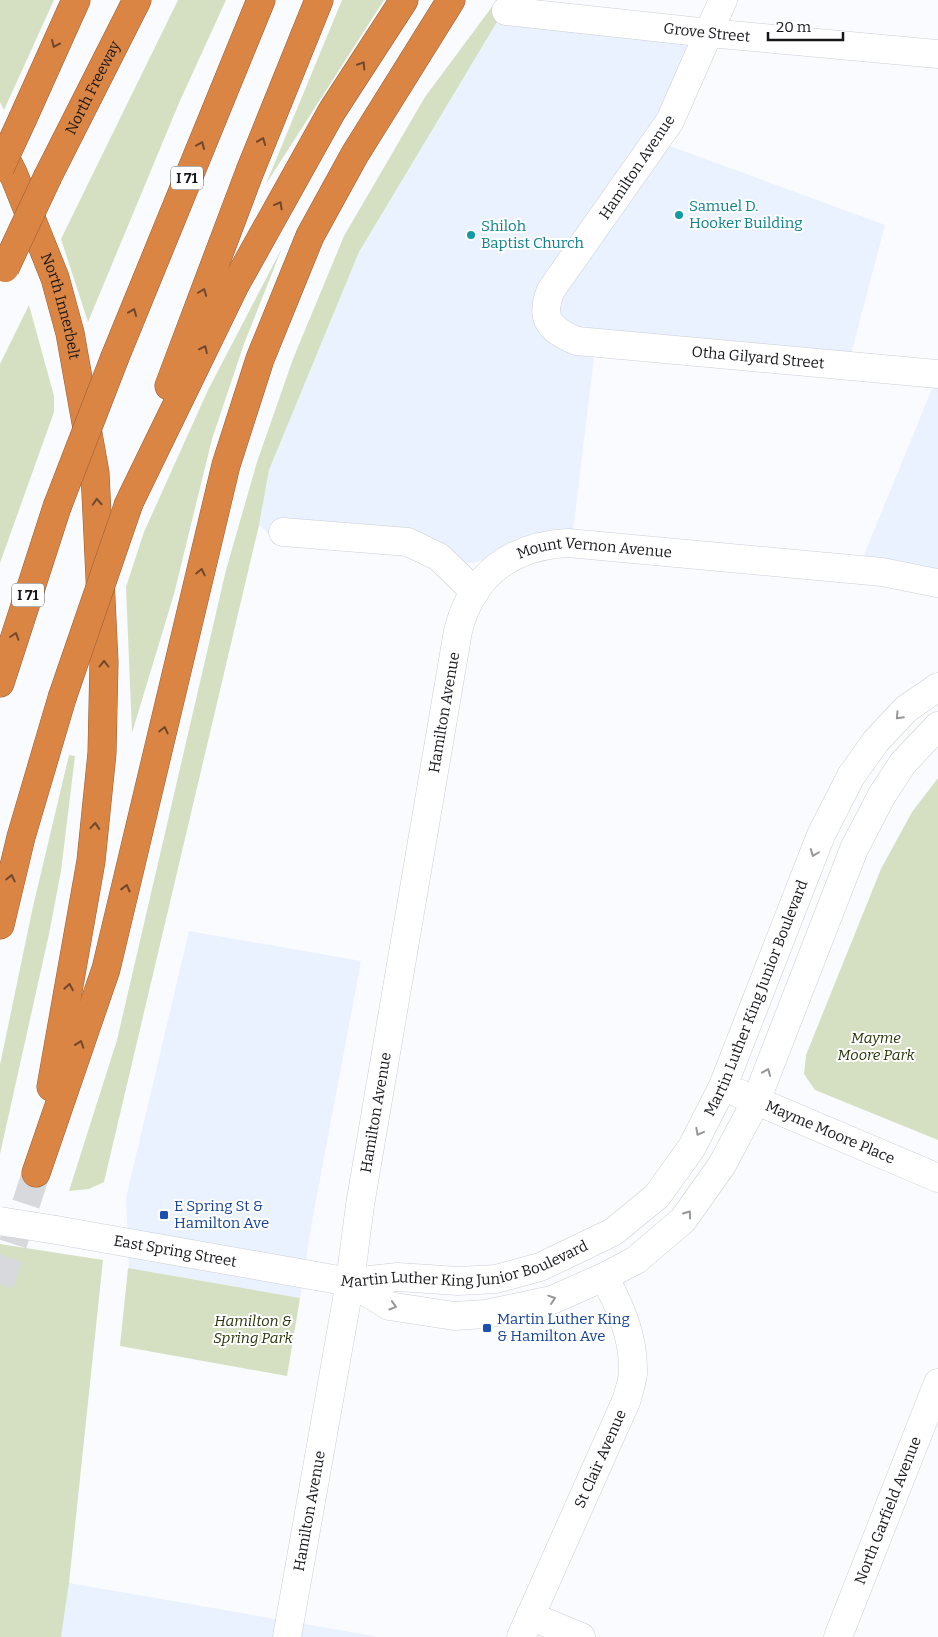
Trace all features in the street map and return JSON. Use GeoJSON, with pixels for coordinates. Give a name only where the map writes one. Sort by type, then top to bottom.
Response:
{"type":"FeatureCollection","features":[{"type":"Feature","properties":{"kind":"highway"},"geometry":{"type":"LineString","coordinates":[[0,168],[76,0]]}},
{"type":"Feature","properties":{"kind":"highway","name":"North Freeway"},"geometry":{"type":"LineString","coordinates":[[3,273],[48,176],[137,0]]}},
{"type":"Feature","properties":{"kind":"highway","name":"I 71"},"geometry":{"type":"LineString","coordinates":[[0,683],[57,507],[115,357],[262,0]]}},
{"type":"Feature","properties":{"kind":"highway"},"geometry":{"type":"LineString","coordinates":[[0,925],[21,837],[62,698],[129,503],[191,324],[319,0]]}},
{"type":"Feature","properties":{"kind":"highway"},"geometry":{"type":"LineString","coordinates":[[129,503],[235,285],[332,111],[404,0]]}},
{"type":"Feature","properties":{"kind":"highway"},"geometry":{"type":"LineString","coordinates":[[421,46],[451,0]]}},
{"type":"Feature","properties":{"kind":"highway"},"geometry":{"type":"LineString","coordinates":[[421,46],[458,0]]}},
{"type":"Feature","properties":{"kind":"highway","name":"North Innerbelt"},"geometry":{"type":"LineString","coordinates":[[0,148],[13,173],[55,278],[70,332],[95,473],[104,662],[102,753],[91,861],[36,1172],[106,969],[226,465],[260,359],[310,236],[355,154],[421,46]]}},
{"type":"Feature","properties":{"kind":"street","name":"Hamilton Avenue"},"geometry":{"type":"LineString","coordinates":[[577,341],[558,333],[546,317],[546,302],[551,290],[670,121],[723,0]]}},
{"type":"Feature","properties":{"kind":"street","name":"Grove Street"},"geometry":{"type":"LineString","coordinates":[[506,11],[709,33],[938,54]]}},
{"type":"Feature","properties":{"kind":"street","name":"Otha Gilyard Street"},"geometry":{"type":"LineString","coordinates":[[577,341],[938,374]]}},
{"type":"Feature","properties":{"kind":"street"},"geometry":{"type":"LineString","coordinates":[[283,532],[408,542],[438,558],[475,592]]}},
{"type":"Feature","properties":{"kind":"street","name":"Mount Vernon Avenue"},"geometry":{"type":"LineString","coordinates":[[475,592],[483,580],[504,560],[535,548],[568,543],[882,572],[938,583]]}},
{"type":"Feature","properties":{"kind":"street","name":"Hamilton Avenue"},"geometry":{"type":"LineString","coordinates":[[288,1637],[350,1282],[362,1196],[458,631],[466,605],[475,592]]}},
{"type":"Feature","properties":{"kind":"street","name":"Martin Luther King Junior Boulevard"},"geometry":{"type":"LineString","coordinates":[[350,1282],[398,1277],[458,1281],[496,1279],[540,1267],[613,1232],[657,1196],[692,1147],[723,1086],[821,835],[851,776],[876,740],[906,709],[938,687]]}},
{"type":"Feature","properties":{"kind":"street","name":"Martin Luther King Junior Boulevard"},"geometry":{"type":"LineString","coordinates":[[350,1282],[390,1306],[454,1316],[486,1314],[552,1300],[604,1276],[636,1260],[684,1220],[722,1165],[756,1101],[854,849],[882,795],[903,763],[938,726]]}},
{"type":"Feature","properties":{"kind":"street","name":"Mayme Moore Place"},"geometry":{"type":"LineString","coordinates":[[723,1086],[938,1178]]}},
{"type":"Feature","properties":{"kind":"street","name":"East Spring Street"},"geometry":{"type":"LineString","coordinates":[[0,1221],[350,1282]]}},
{"type":"Feature","properties":{"kind":"street","name":"St Clair Avenue"},"geometry":{"type":"LineString","coordinates":[[526,1627],[627,1399],[634,1370],[630,1334],[617,1301],[604,1276]]}},
{"type":"Feature","properties":{"kind":"street","name":"North Garfield Avenue"},"geometry":{"type":"LineString","coordinates":[[838,1637],[938,1383]]}},
{"type":"Feature","properties":{"kind":"street"},"geometry":{"type":"LineString","coordinates":[[526,1627],[581,1637]]}},
{"type":"Feature","properties":{"kind":"shaded area"},"geometry":{"type":"Polygon","coordinates":[[[503,10],[710,36],[656,141],[885,225],[848,365],[595,349],[572,539],[543,543],[473,563],[375,550],[281,545],[259,525],[269,470],[359,252],[503,10]]]}},
{"type":"Feature","properties":{"kind":"shaded area"},"geometry":{"type":"Polygon","coordinates":[[[938,374],[938,578],[860,565],[938,374]]]}},
{"type":"Feature","properties":{"kind":"shaded area"},"geometry":{"type":"Polygon","coordinates":[[[189,931],[361,961],[311,1227],[300,1298],[129,1268],[126,1198],[189,931]]]}},
{"type":"Feature","properties":{"kind":"shaded area"},"geometry":{"type":"Polygon","coordinates":[[[69,1583],[379,1637],[61,1637],[69,1583]]]}},
{"type":"Feature","properties":{"kind":"green space"},"geometry":{"type":"Polygon","coordinates":[[[0,0],[54,0],[4,110],[0,102],[0,0]]]}},
{"type":"Feature","properties":{"kind":"green space"},"geometry":{"type":"Polygon","coordinates":[[[178,0],[226,0],[179,103],[88,322],[61,239],[178,0]]]}},
{"type":"Feature","properties":{"kind":"green space"},"geometry":{"type":"Polygon","coordinates":[[[342,0],[384,0],[266,184],[342,0]]]}},
{"type":"Feature","properties":{"kind":"green space"},"geometry":{"type":"Polygon","coordinates":[[[497,0],[510,0],[359,252],[269,470],[259,525],[104,1182],[89,1189],[69,1191],[117,1040],[226,570],[257,462],[293,359],[344,236],[425,97],[497,0]]]}},
{"type":"Feature","properties":{"kind":"green space"},"geometry":{"type":"Polygon","coordinates":[[[282,248],[244,344],[212,439],[174,594],[132,733],[126,587],[144,532],[208,390],[282,248]]]}},
{"type":"Feature","properties":{"kind":"green space"},"geometry":{"type":"Polygon","coordinates":[[[29,305],[54,396],[54,412],[0,563],[0,364],[29,305]]]}},
{"type":"Feature","properties":{"kind":"green space"},"geometry":{"type":"Polygon","coordinates":[[[69,755],[75,756],[61,871],[49,934],[0,1154],[0,1065],[32,911],[69,755]]]}},
{"type":"Feature","properties":{"kind":"green space","name":"Mayme Moore Park"},"geometry":{"type":"Polygon","coordinates":[[[938,778],[938,1140],[815,1090],[804,1074],[806,1055],[881,869],[912,812],[938,778]]]}},
{"type":"Feature","properties":{"kind":"green space"},"geometry":{"type":"Polygon","coordinates":[[[0,1244],[103,1260],[69,1583],[61,1637],[0,1637],[0,1244]]]}},
{"type":"Feature","properties":{"kind":"green space","name":"Hamilton & Spring Park"},"geometry":{"type":"Polygon","coordinates":[[[128,1268],[300,1298],[287,1376],[120,1346],[128,1268]]]}},
{"type":"Feature","properties":{"kind":"tunnel"},"geometry":{"type":"LineString","coordinates":[[0,1284],[36,1173]]}},
{"type":"Feature","properties":{"kind":"place","name":"Samuel D. Hooker Building"},"geometry":{"type":"Point","coordinates":[679,215]}},
{"type":"Feature","properties":{"kind":"place","name":"Shiloh Baptist Church"},"geometry":{"type":"Point","coordinates":[471,235]}},
{"type":"Feature","properties":{"kind":"place","name":"E Spring St & Hamilton Ave"},"geometry":{"type":"Point","coordinates":[164,1215]}},
{"type":"Feature","properties":{"kind":"place","name":"Martin Luther King & Hamilton Ave"},"geometry":{"type":"Point","coordinates":[487,1328]}}]}
